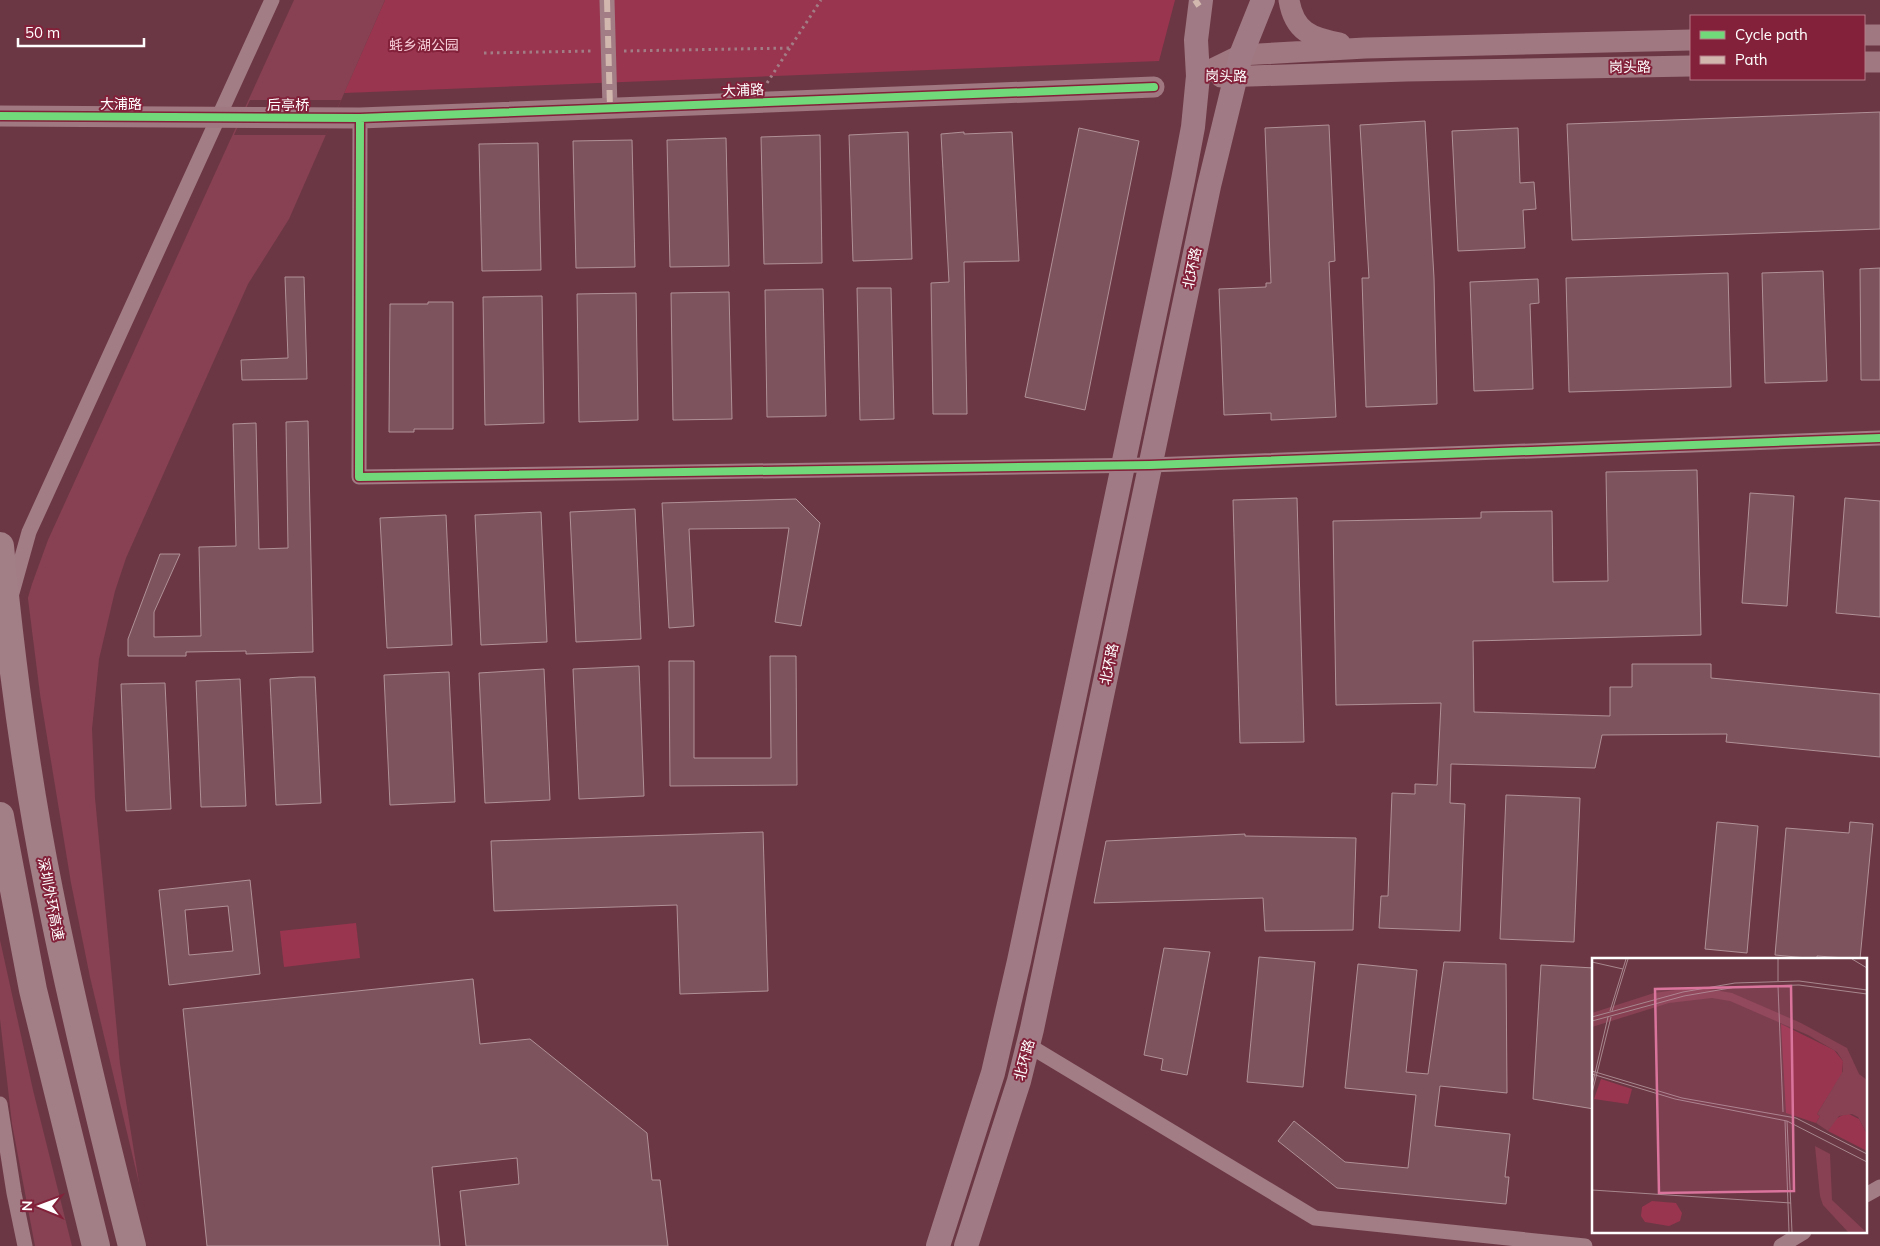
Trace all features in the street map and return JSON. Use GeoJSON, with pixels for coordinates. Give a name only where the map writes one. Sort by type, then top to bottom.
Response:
{"type":"FeatureCollection","features":[{"type":"Feature","properties":{"kind":"highway","name":"深圳外环高速"},"geometry":{"type":"LineString","coordinates":[[0,546],[17,697],[48,888],[89,1076],[132,1246]]}},
{"type":"Feature","properties":{"kind":"highway"},"geometry":{"type":"LineString","coordinates":[[0,816],[33,990],[96,1246]]}},
{"type":"Feature","properties":{"kind":"main road","name":"北环路"},"geometry":{"type":"LineString","coordinates":[[966,1246],[1016,1089],[1028,1045],[1207,196],[1238,66],[1263,0]]}},
{"type":"Feature","properties":{"kind":"main road","name":"北环路"},"geometry":{"type":"LineString","coordinates":[[938,1246],[990,1083],[1006,1023],[1183,180],[1193,127],[1198,76],[1196,40],[1198,2]]}},
{"type":"Feature","properties":{"kind":"street"},"geometry":{"type":"LineString","coordinates":[[0,646],[29,532],[220,118],[272,0]]}},
{"type":"Feature","properties":{"kind":"street"},"geometry":{"type":"LineString","coordinates":[[607,0],[610,108]]}},
{"type":"Feature","properties":{"kind":"street"},"geometry":{"type":"LineString","coordinates":[[1288,0],[1291,14],[1302,30],[1319,39],[1364,48]]}},
{"type":"Feature","properties":{"kind":"street"},"geometry":{"type":"LineString","coordinates":[[1865,35],[1880,35]]}},
{"type":"Feature","properties":{"kind":"street","name":"岗头路"},"geometry":{"type":"LineString","coordinates":[[1198,76],[1238,66],[1364,48],[1690,40]]}},
{"type":"Feature","properties":{"kind":"street"},"geometry":{"type":"LineString","coordinates":[[1865,62],[1880,62]]}},
{"type":"Feature","properties":{"kind":"street","name":"岗头路"},"geometry":{"type":"LineString","coordinates":[[1238,66],[1406,71],[1690,66]]}},
{"type":"Feature","properties":{"kind":"street","name":"大浦路"},"geometry":{"type":"LineString","coordinates":[[334,118],[1154,87]]}},
{"type":"Feature","properties":{"kind":"street","name":"大浦路"},"geometry":{"type":"LineString","coordinates":[[0,116],[242,118]]}},
{"type":"Feature","properties":{"kind":"street","name":"后亭桥"},"geometry":{"type":"LineString","coordinates":[[242,118],[334,118]]}},
{"type":"Feature","properties":{"kind":"street"},"geometry":{"type":"LineString","coordinates":[[360,118],[360,477],[1150,465],[1880,438]]}},
{"type":"Feature","properties":{"kind":"street"},"geometry":{"type":"LineString","coordinates":[[1028,1045],[1315,1218],[1585,1246]]}},
{"type":"Feature","properties":{"kind":"street"},"geometry":{"type":"LineString","coordinates":[[0,1104],[24,1246]]}},
{"type":"Feature","properties":{"kind":"street"},"geometry":{"type":"LineString","coordinates":[[1868,1194],[1880,1187]]}},
{"type":"Feature","properties":{"kind":"street"},"geometry":{"type":"LineString","coordinates":[[1781,1246],[1801,1234]]}},
{"type":"Feature","properties":{"kind":"path"},"geometry":{"type":"LineString","coordinates":[[753,102],[791,48],[821,0]]}},
{"type":"Feature","properties":{"kind":"path"},"geometry":{"type":"LineString","coordinates":[[484,53],[791,48]]}},
{"type":"Feature","properties":{"kind":"green space","name":"蚝乡湖公园"},"geometry":{"type":"Polygon","coordinates":[[[385,0],[1175,0],[1159,61],[344,93],[385,0]]]}},
{"type":"Feature","properties":{"kind":"green space"},"geometry":{"type":"Polygon","coordinates":[[[356,923],[360,958],[284,967],[280,931],[356,923]]]}},
{"type":"Feature","properties":{"kind":"shaded area"},"geometry":{"type":"Polygon","coordinates":[[[294,0],[385,0],[289,219],[248,284],[126,558],[115,591],[99,659],[92,729],[95,798],[120,1064],[140,1189],[152,1246],[35,1246],[12,1124],[0,1019],[0,716],[19,628],[48,540],[294,0]]]}},
{"type":"Feature","properties":{"kind":"pier"},"geometry":{"type":"Polygon","coordinates":[[[250,100],[341,100],[326,135],[234,135],[250,100]]]}},
{"type":"Feature","properties":{"kind":"pier"},"geometry":{"type":"Polygon","coordinates":[[[27,591],[40,694],[71,883],[90,977],[154,1246],[72,1246],[33,1090],[0,940],[0,702],[27,591]]]}},
{"type":"Feature","properties":{"kind":"building"},"geometry":{"type":"Polygon","coordinates":[[[1880,112],[1880,229],[1572,240],[1567,124],[1880,112]]]}},
{"type":"Feature","properties":{"kind":"building"},"geometry":{"type":"Polygon","coordinates":[[[1425,121],[1434,278],[1437,404],[1366,407],[1362,278],[1369,278],[1360,125],[1425,121]]]}},
{"type":"Feature","properties":{"kind":"building"},"geometry":{"type":"Polygon","coordinates":[[[1329,125],[1335,261],[1329,262],[1336,417],[1271,420],[1271,413],[1224,415],[1219,289],[1266,287],[1266,283],[1271,283],[1265,128],[1329,125]]]}},
{"type":"Feature","properties":{"kind":"building"},"geometry":{"type":"Polygon","coordinates":[[[1079,128],[1139,141],[1085,410],[1025,397],[1079,128]]]}},
{"type":"Feature","properties":{"kind":"building"},"geometry":{"type":"Polygon","coordinates":[[[1518,128],[1520,183],[1534,182],[1536,209],[1523,210],[1525,248],[1458,251],[1452,131],[1518,128]]]}},
{"type":"Feature","properties":{"kind":"building"},"geometry":{"type":"Polygon","coordinates":[[[908,132],[912,259],[853,261],[849,135],[908,132]]]}},
{"type":"Feature","properties":{"kind":"building"},"geometry":{"type":"Polygon","coordinates":[[[964,132],[964,134],[1012,132],[1019,261],[964,262],[967,414],[933,414],[931,283],[949,282],[941,134],[964,132]]]}},
{"type":"Feature","properties":{"kind":"building"},"geometry":{"type":"Polygon","coordinates":[[[820,135],[822,263],[764,264],[761,137],[820,135]]]}},
{"type":"Feature","properties":{"kind":"building"},"geometry":{"type":"Polygon","coordinates":[[[726,138],[729,266],[670,267],[667,140],[726,138]]]}},
{"type":"Feature","properties":{"kind":"building"},"geometry":{"type":"Polygon","coordinates":[[[632,140],[635,267],[576,268],[573,141],[632,140]]]}},
{"type":"Feature","properties":{"kind":"building"},"geometry":{"type":"Polygon","coordinates":[[[538,143],[541,270],[482,271],[479,144],[538,143]]]}},
{"type":"Feature","properties":{"kind":"building"},"geometry":{"type":"Polygon","coordinates":[[[1880,268],[1880,380],[1861,380],[1860,269],[1880,268]]]}},
{"type":"Feature","properties":{"kind":"building"},"geometry":{"type":"Polygon","coordinates":[[[1823,271],[1827,381],[1765,383],[1762,273],[1823,271]]]}},
{"type":"Feature","properties":{"kind":"building"},"geometry":{"type":"Polygon","coordinates":[[[1728,273],[1731,387],[1569,392],[1566,278],[1728,273]]]}},
{"type":"Feature","properties":{"kind":"building"},"geometry":{"type":"Polygon","coordinates":[[[285,277],[304,277],[307,379],[242,380],[241,360],[288,358],[285,277]]]}},
{"type":"Feature","properties":{"kind":"building"},"geometry":{"type":"Polygon","coordinates":[[[1538,279],[1539,303],[1530,304],[1533,389],[1474,391],[1470,282],[1538,279]]]}},
{"type":"Feature","properties":{"kind":"building"},"geometry":{"type":"Polygon","coordinates":[[[857,288],[891,288],[894,419],[860,420],[857,288]]]}},
{"type":"Feature","properties":{"kind":"building"},"geometry":{"type":"Polygon","coordinates":[[[823,289],[826,416],[767,417],[765,290],[823,289]]]}},
{"type":"Feature","properties":{"kind":"building"},"geometry":{"type":"Polygon","coordinates":[[[729,292],[732,419],[673,420],[671,293],[729,292]]]}},
{"type":"Feature","properties":{"kind":"building"},"geometry":{"type":"Polygon","coordinates":[[[636,293],[638,420],[579,422],[577,294],[636,293]]]}},
{"type":"Feature","properties":{"kind":"building"},"geometry":{"type":"Polygon","coordinates":[[[542,296],[544,423],[485,425],[483,297],[542,296]]]}},
{"type":"Feature","properties":{"kind":"building"},"geometry":{"type":"Polygon","coordinates":[[[428,302],[453,302],[453,429],[414,429],[414,432],[389,432],[390,304],[428,304],[428,302]]]}},
{"type":"Feature","properties":{"kind":"building"},"geometry":{"type":"Polygon","coordinates":[[[308,421],[313,652],[246,654],[246,651],[186,652],[186,656],[128,656],[128,639],[160,554],[180,554],[154,612],[154,637],[201,636],[199,547],[236,546],[233,424],[256,423],[259,549],[288,548],[286,422],[308,421]]]}},
{"type":"Feature","properties":{"kind":"building"},"geometry":{"type":"Polygon","coordinates":[[[1697,470],[1701,635],[1473,641],[1474,712],[1610,716],[1610,687],[1632,687],[1632,664],[1711,664],[1711,678],[1880,694],[1880,757],[1726,742],[1727,734],[1602,735],[1595,768],[1451,764],[1450,803],[1465,804],[1460,931],[1379,928],[1381,896],[1388,896],[1392,793],[1415,794],[1415,784],[1437,785],[1441,703],[1336,705],[1333,521],[1481,518],[1481,512],[1552,511],[1553,582],[1608,581],[1606,472],[1697,470]]]}},
{"type":"Feature","properties":{"kind":"building"},"geometry":{"type":"Polygon","coordinates":[[[1750,493],[1794,496],[1787,606],[1742,603],[1750,493]]]}},
{"type":"Feature","properties":{"kind":"building"},"geometry":{"type":"Polygon","coordinates":[[[1297,498],[1304,742],[1240,743],[1233,500],[1297,498]]]}},
{"type":"Feature","properties":{"kind":"building"},"geometry":{"type":"Polygon","coordinates":[[[1845,498],[1880,501],[1880,617],[1836,613],[1845,498]]]}},
{"type":"Feature","properties":{"kind":"building"},"geometry":{"type":"Polygon","coordinates":[[[796,499],[820,523],[801,626],[775,622],[789,528],[689,529],[694,626],[669,628],[662,503],[796,499]]]}},
{"type":"Feature","properties":{"kind":"building"},"geometry":{"type":"Polygon","coordinates":[[[635,509],[641,639],[576,642],[570,512],[635,509]]]}},
{"type":"Feature","properties":{"kind":"building"},"geometry":{"type":"Polygon","coordinates":[[[541,512],[547,642],[481,645],[475,515],[541,512]]]}},
{"type":"Feature","properties":{"kind":"building"},"geometry":{"type":"Polygon","coordinates":[[[446,515],[452,645],[387,648],[380,518],[446,515]]]}},
{"type":"Feature","properties":{"kind":"building"},"geometry":{"type":"Polygon","coordinates":[[[770,656],[796,656],[797,785],[670,786],[669,661],[694,661],[694,758],[771,758],[770,656]]]}},
{"type":"Feature","properties":{"kind":"building"},"geometry":{"type":"Polygon","coordinates":[[[639,666],[644,796],[579,799],[573,669],[639,666]]]}},
{"type":"Feature","properties":{"kind":"building"},"geometry":{"type":"Polygon","coordinates":[[[544,669],[550,800],[485,803],[479,673],[544,669]]]}},
{"type":"Feature","properties":{"kind":"building"},"geometry":{"type":"Polygon","coordinates":[[[449,672],[455,802],[390,805],[384,675],[449,672]]]}},
{"type":"Feature","properties":{"kind":"building"},"geometry":{"type":"Polygon","coordinates":[[[315,677],[321,803],[276,805],[270,679],[315,677]]]}},
{"type":"Feature","properties":{"kind":"building"},"geometry":{"type":"Polygon","coordinates":[[[240,679],[246,806],[201,807],[196,681],[240,679]]]}},
{"type":"Feature","properties":{"kind":"building"},"geometry":{"type":"Polygon","coordinates":[[[165,683],[171,809],[126,811],[121,684],[165,683]]]}},
{"type":"Feature","properties":{"kind":"building"},"geometry":{"type":"Polygon","coordinates":[[[1506,795],[1580,798],[1574,942],[1500,939],[1506,795]]]}},
{"type":"Feature","properties":{"kind":"building"},"geometry":{"type":"Polygon","coordinates":[[[1717,822],[1758,826],[1747,953],[1705,949],[1717,822]]]}},
{"type":"Feature","properties":{"kind":"building"},"geometry":{"type":"Polygon","coordinates":[[[1850,822],[1873,824],[1860,958],[1817,956],[1817,958],[1806,958],[1775,955],[1786,828],[1849,833],[1850,822]]]}},
{"type":"Feature","properties":{"kind":"building"},"geometry":{"type":"Polygon","coordinates":[[[763,832],[768,991],[680,994],[677,905],[494,911],[491,841],[763,832]]]}},
{"type":"Feature","properties":{"kind":"building"},"geometry":{"type":"Polygon","coordinates":[[[1245,834],[1245,836],[1356,838],[1353,930],[1265,931],[1263,898],[1094,903],[1106,841],[1245,834]]]}},
{"type":"Feature","properties":{"kind":"building"},"geometry":{"type":"Polygon","coordinates":[[[250,880],[260,974],[169,985],[159,890],[250,880]],[[228,906],[185,910],[189,955],[233,951],[228,906]]]}},
{"type":"Feature","properties":{"kind":"building"},"geometry":{"type":"Polygon","coordinates":[[[1164,948],[1210,952],[1187,1075],[1161,1070],[1163,1059],[1144,1055],[1164,948]]]}},
{"type":"Feature","properties":{"kind":"building"},"geometry":{"type":"Polygon","coordinates":[[[1259,957],[1315,962],[1303,1087],[1247,1082],[1259,957]]]}},
{"type":"Feature","properties":{"kind":"building"},"geometry":{"type":"Polygon","coordinates":[[[1444,962],[1506,964],[1507,1093],[1440,1086],[1435,1126],[1510,1134],[1505,1177],[1509,1177],[1506,1204],[1337,1188],[1278,1141],[1294,1121],[1345,1162],[1408,1168],[1416,1095],[1345,1088],[1358,964],[1417,970],[1406,1072],[1428,1074],[1444,962]]]}},
{"type":"Feature","properties":{"kind":"building"},"geometry":{"type":"Polygon","coordinates":[[[1541,965],[1592,968],[1592,1109],[1533,1099],[1541,965]]]}},
{"type":"Feature","properties":{"kind":"building"},"geometry":{"type":"Polygon","coordinates":[[[473,979],[480,1044],[530,1039],[647,1133],[652,1180],[660,1180],[668,1246],[466,1246],[460,1191],[519,1184],[517,1158],[432,1167],[440,1246],[207,1246],[183,1009],[473,979]]]}},
{"type":"Feature","properties":{"kind":"marked path"},"geometry":{"type":"LineString","coordinates":[[607,0],[610,108]]}},
{"type":"Feature","properties":{"kind":"marked path"},"geometry":{"type":"LineString","coordinates":[[1195,0],[1199,6]]}},
{"type":"Feature","properties":{"kind":"cycle path"},"geometry":{"type":"LineString","coordinates":[[0,116],[360,118],[1154,87]]}},
{"type":"Feature","properties":{"kind":"cycle path"},"geometry":{"type":"LineString","coordinates":[[360,118],[359,477],[1150,465],[1880,438]]}}]}
